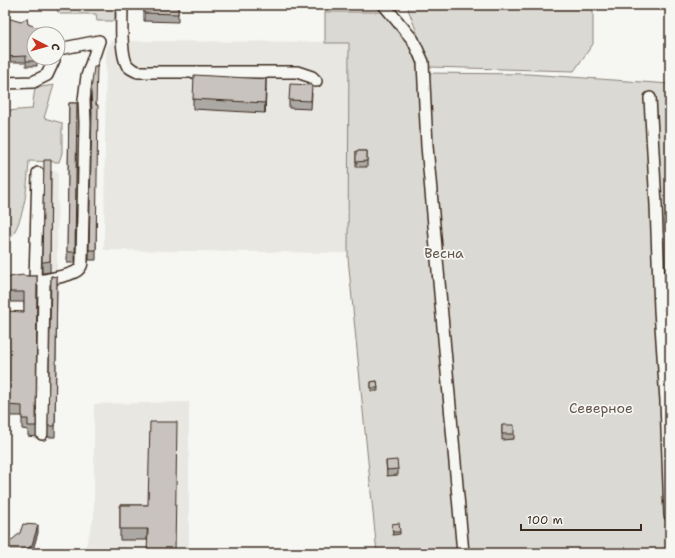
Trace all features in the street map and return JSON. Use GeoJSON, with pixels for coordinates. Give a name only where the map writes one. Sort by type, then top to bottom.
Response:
{"type":"FeatureCollection","features":[{"type":"Feature","properties":{"kind":"lane"},"geometry":{"type":"LineString","coordinates":[[122,5],[122,41],[124,55],[127,65],[131,69],[138,72],[297,72],[312,77],[316,81]]}},
{"type":"Feature","properties":{"kind":"lane"},"geometry":{"type":"LineString","coordinates":[[384,5],[413,40],[423,62],[427,146],[463,553]]}},
{"type":"Feature","properties":{"kind":"lane"},"geometry":{"type":"LineString","coordinates":[[23,279],[40,280],[67,274],[78,270],[81,267],[85,131],[84,100],[87,76],[99,42],[66,48]]}},
{"type":"Feature","properties":{"kind":"lane"},"geometry":{"type":"LineString","coordinates":[[5,84],[33,82],[47,75],[51,66]]}},
{"type":"Feature","properties":{"kind":"lane"},"geometry":{"type":"LineString","coordinates":[[650,98],[666,402],[670,516]]}},
{"type":"Feature","properties":{"kind":"lane"},"geometry":{"type":"LineString","coordinates":[[38,173],[42,434]]}},
{"type":"Feature","properties":{"kind":"shaded area"},"geometry":{"type":"Polygon","coordinates":[[[112,41],[349,42],[348,253],[104,250],[106,52],[112,41]]]}},
{"type":"Feature","properties":{"kind":"shaded area"},"geometry":{"type":"Polygon","coordinates":[[[33,170],[58,171],[55,437],[28,437],[33,170]]]}},
{"type":"Feature","properties":{"kind":"shaded area"},"geometry":{"type":"Polygon","coordinates":[[[189,402],[189,553],[84,553],[94,517],[94,404],[189,402]]]}},
{"type":"Feature","properties":{"kind":"green space"},"geometry":{"type":"Polygon","coordinates":[[[5,5],[115,5],[115,21],[97,21],[96,14],[60,14],[54,6],[5,7],[5,5]]]}},
{"type":"Feature","properties":{"kind":"green space"},"geometry":{"type":"Polygon","coordinates":[[[412,5],[593,5],[593,44],[574,71],[430,67],[408,9],[412,5]]]}},
{"type":"Feature","properties":{"kind":"green space"},"geometry":{"type":"Polygon","coordinates":[[[325,12],[381,12],[391,17],[408,38],[419,73],[528,74],[670,84],[670,553],[377,553],[348,258],[349,43],[325,43],[325,12]]]}},
{"type":"Feature","properties":{"kind":"green space"},"geometry":{"type":"Polygon","coordinates":[[[54,85],[44,118],[62,123],[62,153],[59,162],[29,161],[26,194],[21,216],[17,227],[5,245],[5,111],[32,109],[35,88],[54,85]]]}},
{"type":"Feature","properties":{"kind":"building"},"geometry":{"type":"Polygon","coordinates":[[[144,5],[178,5],[178,14],[144,13],[144,5]]]}},
{"type":"Feature","properties":{"kind":"building"},"geometry":{"type":"Polygon","coordinates":[[[7,18],[21,22],[27,18],[28,24],[33,26],[26,26],[26,56],[5,57],[5,19],[7,18]]]}},
{"type":"Feature","properties":{"kind":"building"},"geometry":{"type":"Polygon","coordinates":[[[94,67],[97,67],[96,105],[98,105],[96,250],[89,250],[92,113],[91,90],[94,67]]]}},
{"type":"Feature","properties":{"kind":"building"},"geometry":{"type":"Polygon","coordinates":[[[194,75],[266,79],[265,103],[193,99],[194,75]]]}},
{"type":"Feature","properties":{"kind":"building"},"geometry":{"type":"Polygon","coordinates":[[[290,84],[312,85],[311,101],[289,100],[290,84]]]}},
{"type":"Feature","properties":{"kind":"building"},"geometry":{"type":"Polygon","coordinates":[[[5,90],[8,90],[8,104],[5,104],[5,90]]]}},
{"type":"Feature","properties":{"kind":"building"},"geometry":{"type":"Polygon","coordinates":[[[69,103],[77,103],[75,252],[67,252],[69,103]]]}},
{"type":"Feature","properties":{"kind":"building"},"geometry":{"type":"Polygon","coordinates":[[[356,151],[367,151],[367,161],[356,162],[356,151]]]}},
{"type":"Feature","properties":{"kind":"building"},"geometry":{"type":"Polygon","coordinates":[[[44,160],[51,160],[50,261],[42,262],[44,160]]]}},
{"type":"Feature","properties":{"kind":"building"},"geometry":{"type":"Polygon","coordinates":[[[24,275],[37,276],[36,426],[28,426],[28,419],[22,419],[22,406],[5,405],[5,311],[24,312],[24,292],[6,292],[6,278],[24,275]]]}},
{"type":"Feature","properties":{"kind":"building"},"geometry":{"type":"Polygon","coordinates":[[[51,276],[57,277],[55,426],[48,426],[51,276]]]}},
{"type":"Feature","properties":{"kind":"building"},"geometry":{"type":"Polygon","coordinates":[[[377,381],[378,388],[371,388],[371,382],[377,381]]]}},
{"type":"Feature","properties":{"kind":"building"},"geometry":{"type":"Polygon","coordinates":[[[150,422],[177,422],[175,553],[147,553],[148,529],[120,529],[120,505],[148,505],[150,422]]]}},
{"type":"Feature","properties":{"kind":"building"},"geometry":{"type":"Polygon","coordinates":[[[502,425],[514,425],[514,434],[502,434],[502,425]]]}},
{"type":"Feature","properties":{"kind":"building"},"geometry":{"type":"Polygon","coordinates":[[[397,460],[398,469],[387,470],[386,461],[397,460]]]}},
{"type":"Feature","properties":{"kind":"building"},"geometry":{"type":"Polygon","coordinates":[[[399,523],[400,532],[393,532],[392,524],[399,523]]]}},
{"type":"Feature","properties":{"kind":"building"},"geometry":{"type":"Polygon","coordinates":[[[23,524],[38,525],[32,545],[22,553],[5,553],[5,544],[20,533],[23,524]]]}},
{"type":"Feature","properties":{"kind":"park label","name":"Весна"},"geometry":{"type":"Point","coordinates":[444,253]}},
{"type":"Feature","properties":{"kind":"park label","name":"Северное"},"geometry":{"type":"Point","coordinates":[601,408]}}]}
